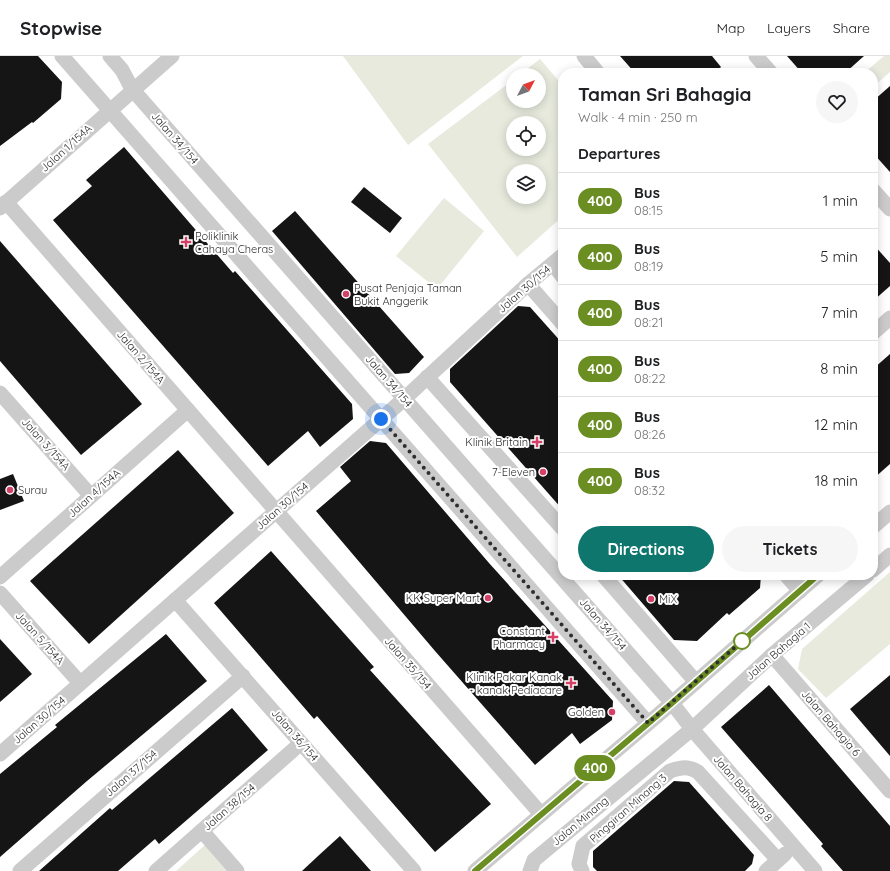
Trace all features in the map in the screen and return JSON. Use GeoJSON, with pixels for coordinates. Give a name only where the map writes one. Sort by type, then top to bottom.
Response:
{"type":"FeatureCollection","features":[{"type":"Feature","properties":{"kind":"street"},"geometry":{"type":"LineString","coordinates":[[62,56],[648,723]]}},
{"type":"Feature","properties":{"kind":"street","name":"Jalan 34/154"},"geometry":{"type":"LineString","coordinates":[[110,56],[122,70],[132,89],[558,573]]}},
{"type":"Feature","properties":{"kind":"street","name":"Jalan 1/154A"},"geometry":{"type":"LineString","coordinates":[[3,205],[132,89],[172,56]]}},
{"type":"Feature","properties":{"kind":"street"},"geometry":{"type":"LineString","coordinates":[[584,56],[594,68]]}},
{"type":"Feature","properties":{"kind":"street"},"geometry":{"type":"LineString","coordinates":[[756,56],[766,68]]}},
{"type":"Feature","properties":{"kind":"street"},"geometry":{"type":"LineString","coordinates":[[878,196],[890,209]]}},
{"type":"Feature","properties":{"kind":"street","name":"Jalan 2/154A"},"geometry":{"type":"LineString","coordinates":[[3,205],[277,511]]}},
{"type":"Feature","properties":{"kind":"street","name":"Jalan 30/154"},"geometry":{"type":"LineString","coordinates":[[1,750],[277,511],[381,419],[426,376],[528,284],[558,260]]}},
{"type":"Feature","properties":{"kind":"street"},"geometry":{"type":"LineString","coordinates":[[528,284],[558,318]]}},
{"type":"Feature","properties":{"kind":"street"},"geometry":{"type":"LineString","coordinates":[[878,329],[890,318]]}},
{"type":"Feature","properties":{"kind":"street"},"geometry":{"type":"LineString","coordinates":[[426,376],[558,523]]}},
{"type":"Feature","properties":{"kind":"street","name":"Jalan 3/154A"},"geometry":{"type":"LineString","coordinates":[[0,393],[91,496]]}},
{"type":"Feature","properties":{"kind":"street","name":"Jalan 4/154A"},"geometry":{"type":"LineString","coordinates":[[0,577],[188,410]]}},
{"type":"Feature","properties":{"kind":"street","name":"Jalan 35/154"},"geometry":{"type":"LineString","coordinates":[[277,511],[540,814]]}},
{"type":"Feature","properties":{"kind":"street"},"geometry":{"type":"LineString","coordinates":[[878,523],[890,512]]}},
{"type":"Feature","properties":{"kind":"street"},"geometry":{"type":"LineString","coordinates":[[878,566],[890,555]]}},
{"type":"Feature","properties":{"kind":"street","name":"Jalan 34/154"},"geometry":{"type":"LineString","coordinates":[[564,580],[672,703]]}},
{"type":"Feature","properties":{"kind":"street"},"geometry":{"type":"LineString","coordinates":[[607,580],[696,682]]}},
{"type":"Feature","properties":{"kind":"street"},"geometry":{"type":"LineString","coordinates":[[790,580],[800,591]]}},
{"type":"Feature","properties":{"kind":"street"},"geometry":{"type":"LineString","coordinates":[[474,871],[672,703],[812,580]]}},
{"type":"Feature","properties":{"kind":"street","name":"Jalan Bahagia 1"},"geometry":{"type":"LineString","coordinates":[[692,729],[772,655],[861,580]]}},
{"type":"Feature","properties":{"kind":"street","name":"Jalan 5/154A"},"geometry":{"type":"LineString","coordinates":[[0,592],[80,683]]}},
{"type":"Feature","properties":{"kind":"street","name":"Jalan 36/154"},"geometry":{"type":"LineString","coordinates":[[175,600],[414,871]]}},
{"type":"Feature","properties":{"kind":"street","name":"Jalan Bahagia 6"},"geometry":{"type":"LineString","coordinates":[[772,655],[890,791]]}},
{"type":"Feature","properties":{"kind":"street","name":"Jalan 37/154"},"geometry":{"type":"LineString","coordinates":[[20,871],[243,676]]}},
{"type":"Feature","properties":{"kind":"street","name":"Jalan Bahagia 8"},"geometry":{"type":"LineString","coordinates":[[672,703],[692,729],[793,847],[809,869]]}},
{"type":"Feature","properties":{"kind":"street","name":"Jalan Minang"},"geometry":{"type":"LineString","coordinates":[[530,871],[534,860],[692,729]]}},
{"type":"Feature","properties":{"kind":"street","name":"Jalan 38/154"},"geometry":{"type":"LineString","coordinates":[[156,871],[301,743]]}},
{"type":"Feature","properties":{"kind":"street","name":"Pinggiran Minang 3"},"geometry":{"type":"LineString","coordinates":[[582,871],[579,864],[584,846],[670,771],[682,767],[690,768],[698,772],[778,860]]}},
{"type":"Feature","properties":{"kind":"street"},"geometry":{"type":"LineString","coordinates":[[202,831],[237,871]]}},
{"type":"Feature","properties":{"kind":"street"},"geometry":{"type":"LineString","coordinates":[[766,871],[793,847]]}},
{"type":"Feature","properties":{"kind":"shaded area"},"geometry":{"type":"Polygon","coordinates":[[[343,56],[523,56],[506,68],[408,145],[343,56]]]}},
{"type":"Feature","properties":{"kind":"shaded area"},"geometry":{"type":"Polygon","coordinates":[[[884,56],[890,56],[890,72],[878,82],[878,68],[870,68],[884,56]]]}},
{"type":"Feature","properties":{"kind":"shaded area"},"geometry":{"type":"Polygon","coordinates":[[[540,59],[558,80],[558,220],[517,257],[428,144],[506,85],[506,108],[546,108],[546,68],[528,68],[540,59]]]}},
{"type":"Feature","properties":{"kind":"shaded area"},"geometry":{"type":"Polygon","coordinates":[[[444,198],[484,231],[437,289],[396,256],[444,198]]]}},
{"type":"Feature","properties":{"kind":"shaded area"},"geometry":{"type":"Polygon","coordinates":[[[890,572],[890,644],[826,698],[798,669],[802,649],[890,572]]]}},
{"type":"Feature","properties":{"kind":"shaded area"},"geometry":{"type":"Polygon","coordinates":[[[205,845],[228,871],[176,871],[205,845]]]}},
{"type":"Feature","properties":{"kind":"building"},"geometry":{"type":"Polygon","coordinates":[[[0,56],[38,56],[62,82],[61,99],[33,123],[32,122],[0,146],[0,56]]]}},
{"type":"Feature","properties":{"kind":"building"},"geometry":{"type":"Polygon","coordinates":[[[620,56],[712,56],[721,67],[720,68],[631,68],[620,56]]]}},
{"type":"Feature","properties":{"kind":"building"},"geometry":{"type":"Polygon","coordinates":[[[787,56],[864,56],[851,68],[798,68],[787,56]]]}},
{"type":"Feature","properties":{"kind":"building"},"geometry":{"type":"Polygon","coordinates":[[[890,86],[890,172],[878,159],[878,97],[890,86]]]}},
{"type":"Feature","properties":{"kind":"building"},"geometry":{"type":"Polygon","coordinates":[[[124,147],[233,273],[235,271],[352,404],[353,419],[320,447],[308,431],[268,466],[53,220],[92,186],[86,180],[124,147]]]}},
{"type":"Feature","properties":{"kind":"building"},"geometry":{"type":"Polygon","coordinates":[[[364,187],[402,218],[390,233],[351,202],[364,187]]]}},
{"type":"Feature","properties":{"kind":"building","name":"Pusat Penjaja Taman Bukit Anggerik"},"geometry":{"type":"Polygon","coordinates":[[[295,211],[424,357],[409,373],[395,374],[272,231],[295,211]]]}},
{"type":"Feature","properties":{"kind":"building"},"geometry":{"type":"Polygon","coordinates":[[[0,241],[142,404],[81,455],[0,361],[0,241]]]}},
{"type":"Feature","properties":{"kind":"building"},"geometry":{"type":"Polygon","coordinates":[[[878,250],[890,263],[890,286],[878,297],[878,250]]]}},
{"type":"Feature","properties":{"kind":"building"},"geometry":{"type":"Polygon","coordinates":[[[518,306],[530,307],[558,338],[558,504],[450,382],[450,369],[518,306]]]}},
{"type":"Feature","properties":{"kind":"building"},"geometry":{"type":"Polygon","coordinates":[[[890,354],[890,464],[878,475],[878,365],[890,354]]]}},
{"type":"Feature","properties":{"kind":"building"},"geometry":{"type":"Polygon","coordinates":[[[370,441],[386,443],[489,563],[613,701],[612,720],[580,744],[572,733],[535,765],[435,651],[316,511],[351,481],[340,467],[370,441]]]}},
{"type":"Feature","properties":{"kind":"building"},"geometry":{"type":"Polygon","coordinates":[[[178,450],[234,513],[89,644],[30,581],[178,450]]]}},
{"type":"Feature","properties":{"kind":"building","name":"Surau"},"geometry":{"type":"Polygon","coordinates":[[[13,474],[24,501],[0,510],[0,479],[13,474]]]}},
{"type":"Feature","properties":{"kind":"building"},"geometry":{"type":"Polygon","coordinates":[[[271,551],[374,667],[370,670],[491,804],[435,852],[317,716],[314,719],[214,603],[271,551]]]}},
{"type":"Feature","properties":{"kind":"building"},"geometry":{"type":"Polygon","coordinates":[[[622,580],[761,580],[760,588],[729,615],[727,613],[697,641],[674,640],[622,580]]]}},
{"type":"Feature","properties":{"kind":"building"},"geometry":{"type":"Polygon","coordinates":[[[166,634],[207,681],[87,781],[0,857],[0,774],[57,727],[55,725],[166,634]]]}},
{"type":"Feature","properties":{"kind":"building"},"geometry":{"type":"Polygon","coordinates":[[[0,639],[32,674],[0,702],[0,639]]]}},
{"type":"Feature","properties":{"kind":"building"},"geometry":{"type":"Polygon","coordinates":[[[890,675],[890,756],[850,709],[890,675]]]}},
{"type":"Feature","properties":{"kind":"building"},"geometry":{"type":"Polygon","coordinates":[[[769,685],[890,826],[890,871],[843,871],[821,846],[823,844],[721,727],[769,685]]]}},
{"type":"Feature","properties":{"kind":"building"},"geometry":{"type":"Polygon","coordinates":[[[232,708],[268,750],[159,844],[155,839],[118,871],[39,871],[110,808],[112,810],[232,708]]]}},
{"type":"Feature","properties":{"kind":"building"},"geometry":{"type":"Polygon","coordinates":[[[674,781],[689,782],[754,855],[752,864],[745,871],[597,871],[593,867],[593,851],[674,781]]]}},
{"type":"Feature","properties":{"kind":"building"},"geometry":{"type":"Polygon","coordinates":[[[340,836],[371,871],[302,871],[318,856],[340,836]]]}},
{"type":"Feature","properties":{"kind":"bus line","name":"400"},"geometry":{"type":"LineString","coordinates":[[475,871],[672,703],[812,580]]}},
{"type":"Feature","properties":{"kind":"place","name":"Poliklinik Cahaya Cheras"},"geometry":{"type":"Point","coordinates":[186,242]}},
{"type":"Feature","properties":{"kind":"place","name":"Pusat Penjaja Taman Bukit Anggerik"},"geometry":{"type":"Point","coordinates":[346,294]}},
{"type":"Feature","properties":{"kind":"place","name":"Klinik Britain"},"geometry":{"type":"Point","coordinates":[537,442]}},
{"type":"Feature","properties":{"kind":"place","name":"7-Eleven"},"geometry":{"type":"Point","coordinates":[543,472]}},
{"type":"Feature","properties":{"kind":"place","name":"Surau"},"geometry":{"type":"Point","coordinates":[10,490]}},
{"type":"Feature","properties":{"kind":"place","name":"KK Super Mart"},"geometry":{"type":"Point","coordinates":[488,598]}},
{"type":"Feature","properties":{"kind":"place","name":"MiX"},"geometry":{"type":"Point","coordinates":[651,599]}},
{"type":"Feature","properties":{"kind":"place","name":"Constant Pharmacy"},"geometry":{"type":"Point","coordinates":[553,637]}},
{"type":"Feature","properties":{"kind":"place","name":"Klinik Pakar Kanak - kanak Pediacare"},"geometry":{"type":"Point","coordinates":[571,683]}},
{"type":"Feature","properties":{"kind":"place","name":"Golden"},"geometry":{"type":"Point","coordinates":[612,712]}},
{"type":"Feature","properties":{"kind":"route"},"geometry":{"type":"LineString","coordinates":[[381,419],[648,723],[742,641]]}}]}
